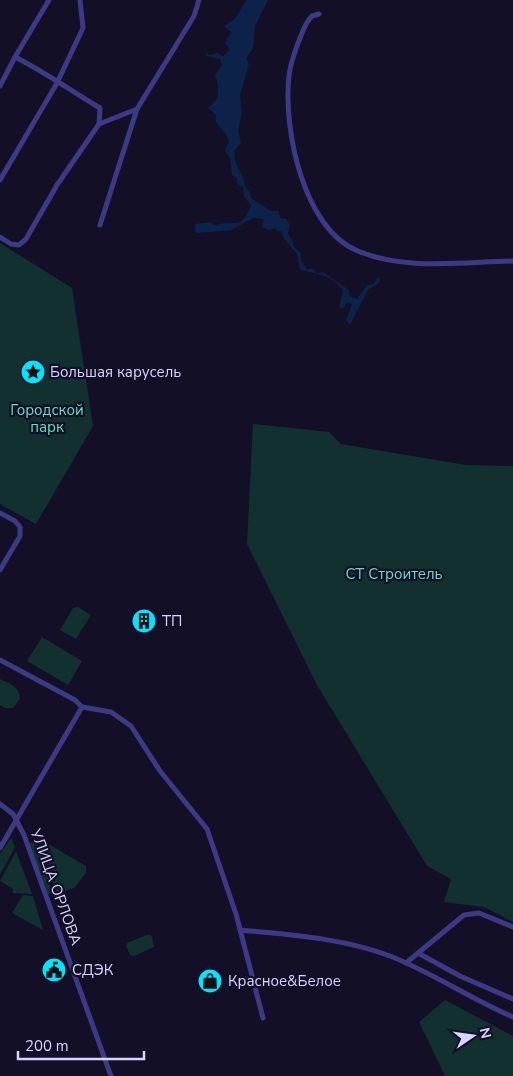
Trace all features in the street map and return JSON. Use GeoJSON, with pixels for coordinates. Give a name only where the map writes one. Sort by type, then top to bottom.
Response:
{"type":"FeatureCollection","features":[{"type":"Feature","properties":{"kind":"street"},"geometry":{"type":"LineString","coordinates":[[0,86],[49,0]]}},
{"type":"Feature","properties":{"kind":"street"},"geometry":{"type":"LineString","coordinates":[[0,180],[57,83],[83,28],[80,0]]}},
{"type":"Feature","properties":{"kind":"street"},"geometry":{"type":"LineString","coordinates":[[100,225],[137,108],[194,16],[199,0]]}},
{"type":"Feature","properties":{"kind":"street"},"geometry":{"type":"LineString","coordinates":[[319,14],[314,15],[308,20],[290,66],[288,108],[294,151],[302,179],[317,210],[330,228],[344,242],[359,251],[394,260],[424,263],[513,261]]}},
{"type":"Feature","properties":{"kind":"street"},"geometry":{"type":"LineString","coordinates":[[0,237],[11,244],[19,245],[26,239],[57,186],[99,124],[100,108],[57,83],[41,70],[15,57]]}},
{"type":"Feature","properties":{"kind":"street"},"geometry":{"type":"LineString","coordinates":[[99,124],[137,108]]}},
{"type":"Feature","properties":{"kind":"street"},"geometry":{"type":"LineString","coordinates":[[0,513],[15,521],[20,527],[20,536],[0,570]]}},
{"type":"Feature","properties":{"kind":"street"},"geometry":{"type":"LineString","coordinates":[[0,660],[75,700],[82,707],[111,712],[131,726],[160,771],[211,837],[240,930],[263,1018]]}},
{"type":"Feature","properties":{"kind":"street"},"geometry":{"type":"LineString","coordinates":[[0,848],[82,707]]}},
{"type":"Feature","properties":{"kind":"street"},"geometry":{"type":"LineString","coordinates":[[0,804],[17,819]]}},
{"type":"Feature","properties":{"kind":"street","name":"УЛИЦА ОРЛОВА"},"geometry":{"type":"LineString","coordinates":[[17,819],[111,1076]]}},
{"type":"Feature","properties":{"kind":"street"},"geometry":{"type":"LineString","coordinates":[[406,963],[464,915],[472,912],[479,912],[513,927]]}},
{"type":"Feature","properties":{"kind":"street"},"geometry":{"type":"LineString","coordinates":[[240,930],[337,942],[378,952],[406,963],[469,997],[513,1017]]}},
{"type":"Feature","properties":{"kind":"street"},"geometry":{"type":"LineString","coordinates":[[418,953],[460,976],[513,999]]}},
{"type":"Feature","properties":{"kind":"green space","name":"Городской парк"},"geometry":{"type":"Polygon","coordinates":[[[0,243],[72,288],[93,426],[36,524],[0,504],[0,243]]]}},
{"type":"Feature","properties":{"kind":"green space","name":"СТ Строитель"},"geometry":{"type":"Polygon","coordinates":[[[253,424],[329,432],[341,444],[466,465],[513,466],[513,922],[484,907],[444,902],[451,879],[427,866],[317,685],[247,544],[253,424]]]}},
{"type":"Feature","properties":{"kind":"green space"},"geometry":{"type":"Polygon","coordinates":[[[78,607],[91,615],[76,639],[60,630],[73,608],[78,607]]]}},
{"type":"Feature","properties":{"kind":"green space"},"geometry":{"type":"Polygon","coordinates":[[[42,637],[82,661],[68,685],[27,661],[42,637]]]}},
{"type":"Feature","properties":{"kind":"green space"},"geometry":{"type":"Polygon","coordinates":[[[0,679],[14,686],[20,695],[20,699],[13,708],[5,708],[0,705],[0,679]]]}},
{"type":"Feature","properties":{"kind":"green space"},"geometry":{"type":"Polygon","coordinates":[[[11,838],[15,847],[0,875],[0,854],[11,838]]]}},
{"type":"Feature","properties":{"kind":"green space"},"geometry":{"type":"Polygon","coordinates":[[[38,838],[86,866],[86,873],[74,888],[57,893],[38,838]]]}},
{"type":"Feature","properties":{"kind":"green space"},"geometry":{"type":"Polygon","coordinates":[[[35,841],[53,892],[48,894],[29,843],[35,841]]]}},
{"type":"Feature","properties":{"kind":"green space"},"geometry":{"type":"Polygon","coordinates":[[[16,851],[32,894],[13,893],[13,889],[0,881],[16,851]]]}},
{"type":"Feature","properties":{"kind":"green space"},"geometry":{"type":"Polygon","coordinates":[[[23,895],[33,896],[43,930],[12,913],[23,895]]]}},
{"type":"Feature","properties":{"kind":"green space"},"geometry":{"type":"Polygon","coordinates":[[[149,934],[152,937],[154,947],[134,956],[130,955],[126,946],[127,943],[149,934]]]}},
{"type":"Feature","properties":{"kind":"green space"},"geometry":{"type":"Polygon","coordinates":[[[445,1000],[513,1036],[513,1076],[445,1076],[419,1022],[445,1000]]]}},
{"type":"Feature","properties":{"kind":"water"},"geometry":{"type":"Polygon","coordinates":[[[246,0],[268,0],[255,26],[253,49],[246,58],[249,64],[240,95],[242,112],[238,130],[241,143],[235,150],[235,161],[251,198],[271,211],[279,211],[280,218],[286,219],[290,225],[288,234],[294,247],[301,253],[301,260],[307,269],[312,268],[317,273],[323,272],[349,290],[350,296],[357,299],[367,285],[373,284],[377,278],[380,278],[379,283],[368,290],[350,325],[346,320],[352,304],[347,303],[343,309],[339,307],[343,291],[339,286],[329,278],[300,270],[297,254],[283,237],[282,231],[278,232],[275,228],[269,230],[262,227],[264,219],[253,218],[232,230],[197,233],[195,231],[195,224],[210,222],[216,226],[239,222],[247,214],[251,205],[244,197],[243,187],[238,185],[237,178],[232,175],[230,158],[225,150],[229,142],[227,136],[216,122],[216,115],[208,108],[218,98],[218,85],[215,75],[222,65],[220,59],[206,56],[206,53],[210,55],[217,53],[223,56],[230,50],[225,43],[231,32],[224,26],[235,19],[246,0]]]}},
{"type":"Feature","properties":{"kind":"place","name":"Большая карусель"},"geometry":{"type":"Point","coordinates":[33,372]}},
{"type":"Feature","properties":{"kind":"place","name":"ТП"},"geometry":{"type":"Point","coordinates":[144,621]}},
{"type":"Feature","properties":{"kind":"place","name":"СДЭК"},"geometry":{"type":"Point","coordinates":[54,970]}},
{"type":"Feature","properties":{"kind":"place","name":"Красное&Белое"},"geometry":{"type":"Point","coordinates":[210,981]}}]}
